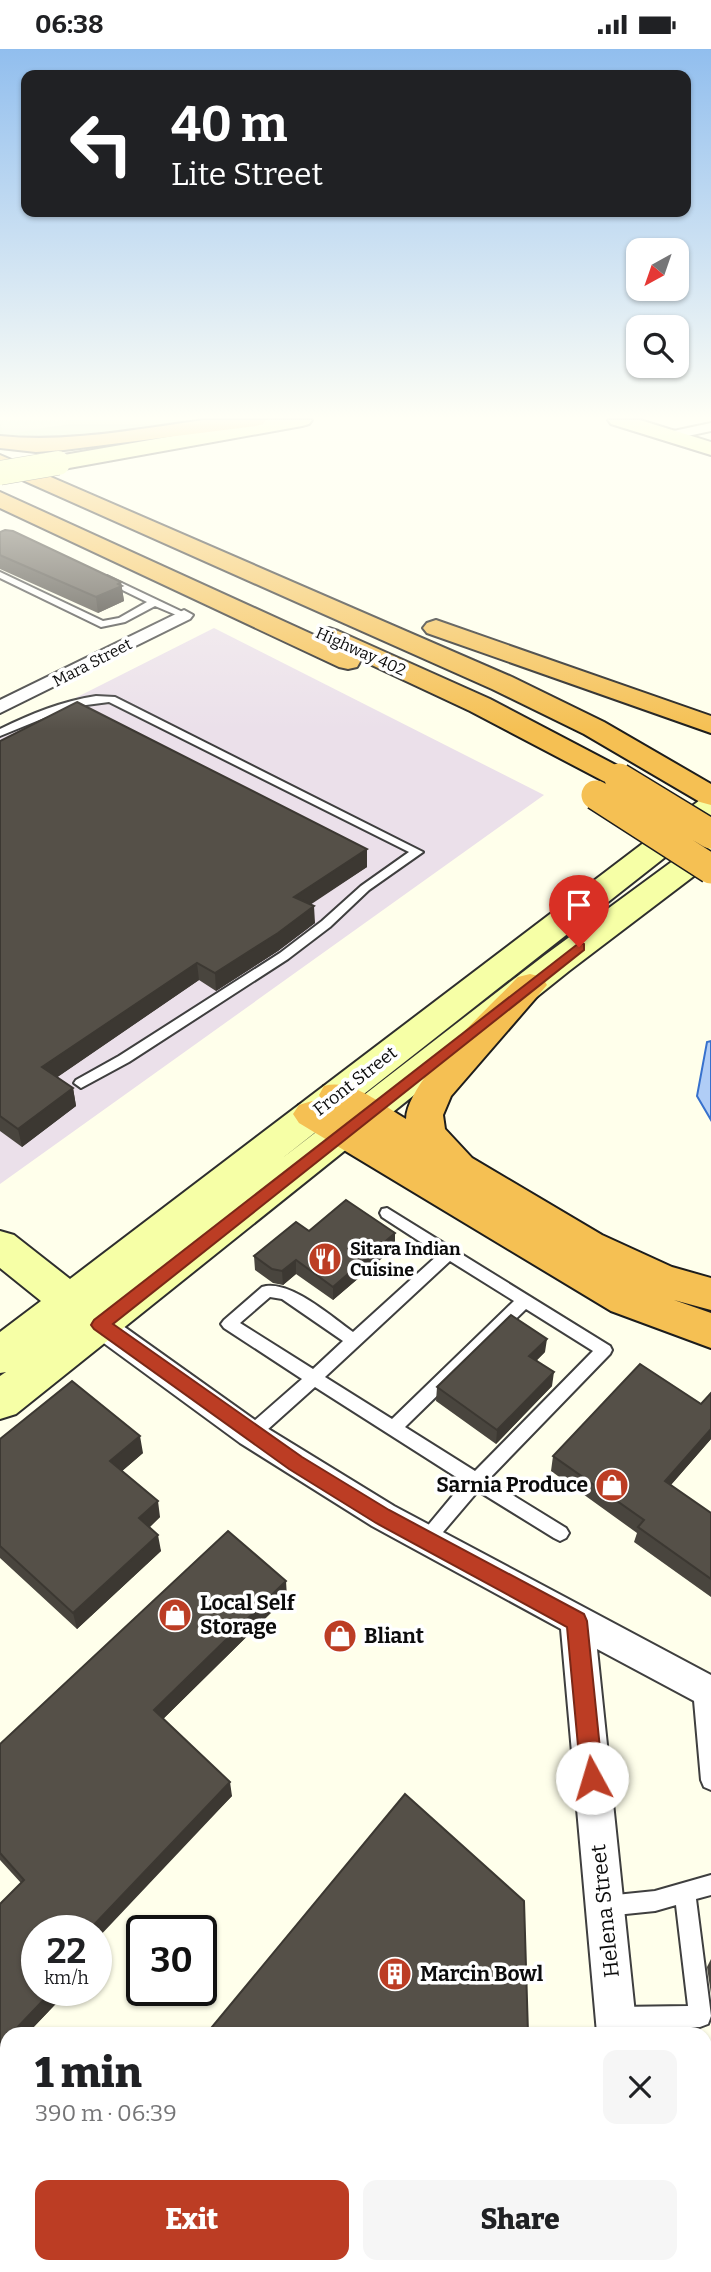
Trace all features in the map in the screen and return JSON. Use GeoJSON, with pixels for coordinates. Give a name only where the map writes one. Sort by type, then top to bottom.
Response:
{"type":"FeatureCollection","features":[{"type":"Feature","properties":{"kind":"highway"},"geometry":{"type":"LineString","coordinates":[[53,524],[444,709],[620,777],[711,848]]}},
{"type":"Feature","properties":{"kind":"highway","name":"Highway 402"},"geometry":{"type":"LineString","coordinates":[[81,524],[480,705],[620,777],[711,834]]}},
{"type":"Feature","properties":{"kind":"highway"},"geometry":{"type":"LineString","coordinates":[[101,524],[492,701],[620,777],[711,822]]}},
{"type":"Feature","properties":{"kind":"highway","name":"Highway 402"},"geometry":{"type":"LineString","coordinates":[[142,524],[502,683],[620,777],[683,778],[711,794]]}},
{"type":"Feature","properties":{"kind":"highway"},"geometry":{"type":"LineString","coordinates":[[159,524],[292,576],[711,725]]}},
{"type":"Feature","properties":{"kind":"highway"},"geometry":{"type":"LineString","coordinates":[[620,777],[711,869]]}},
{"type":"Feature","properties":{"kind":"highway"},"geometry":{"type":"LineString","coordinates":[[530,985],[444,1078],[426,1104],[425,1127],[440,1149],[483,1181],[588,1246],[661,1280],[711,1294]]}},
{"type":"Feature","properties":{"kind":"highway"},"geometry":{"type":"LineString","coordinates":[[339,1114],[483,1181]]}},
{"type":"Feature","properties":{"kind":"highway"},"geometry":{"type":"LineString","coordinates":[[339,1114],[626,1299],[711,1331]]}},
{"type":"Feature","properties":{"kind":"main road","name":"Front Street"},"geometry":{"type":"LineString","coordinates":[[0,1401],[85,1313],[339,1114],[711,806]]}},
{"type":"Feature","properties":{"kind":"main road","name":"Front Street"},"geometry":{"type":"LineString","coordinates":[[339,1114],[530,985],[711,848]]}},
{"type":"Feature","properties":{"kind":"main road"},"geometry":{"type":"LineString","coordinates":[[0,1246],[85,1313]]}},
{"type":"Feature","properties":{"kind":"main road","name":"Front Street"},"geometry":{"type":"LineString","coordinates":[[0,1356],[85,1313]]}},
{"type":"Feature","properties":{"kind":"street","name":"Mara Street"},"geometry":{"type":"LineString","coordinates":[[0,708],[184,615]]}},
{"type":"Feature","properties":{"kind":"street"},"geometry":{"type":"LineString","coordinates":[[0,685],[22,697]]}},
{"type":"Feature","properties":{"kind":"street"},"geometry":{"type":"LineString","coordinates":[[85,1313],[250,1434],[383,1517],[707,1691]]}},
{"type":"Feature","properties":{"kind":"street","name":"Helena Street"},"geometry":{"type":"LineString","coordinates":[[577,1621],[617,2026]]}},
{"type":"Feature","properties":{"kind":"lane"},"geometry":{"type":"LineString","coordinates":[[0,575],[101,624],[108,625],[122,620],[154,602]]}},
{"type":"Feature","properties":{"kind":"lane"},"geometry":{"type":"LineString","coordinates":[[97,575],[184,615]]}},
{"type":"Feature","properties":{"kind":"lane"},"geometry":{"type":"LineString","coordinates":[[0,733],[43,712],[90,699],[111,699],[417,852],[365,888],[326,924],[284,956],[124,1059],[81,1083]]}},
{"type":"Feature","properties":{"kind":"lane"},"geometry":{"type":"LineString","coordinates":[[387,1213],[604,1350],[476,1481],[426,1539]]}},
{"type":"Feature","properties":{"kind":"lane"},"geometry":{"type":"LineString","coordinates":[[250,1434],[449,1253]]}},
{"type":"Feature","properties":{"kind":"lane"},"geometry":{"type":"LineString","coordinates":[[353,1340],[286,1294],[267,1291],[229,1324],[560,1533]]}},
{"type":"Feature","properties":{"kind":"lane"},"geometry":{"type":"LineString","coordinates":[[393,1428],[525,1300]]}},
{"type":"Feature","properties":{"kind":"lane"},"geometry":{"type":"LineString","coordinates":[[707,1691],[711,1780]]}},
{"type":"Feature","properties":{"kind":"lane"},"geometry":{"type":"LineString","coordinates":[[605,1906],[654,1901],[711,1885]]}},
{"type":"Feature","properties":{"kind":"lane"},"geometry":{"type":"LineString","coordinates":[[617,2026],[700,2016],[685,1893]]}},
{"type":"Feature","properties":{"kind":"shaded area"},"geometry":{"type":"Polygon","coordinates":[[[214,628],[544,795],[0,1184],[0,736],[214,628]]]}},
{"type":"Feature","properties":{"kind":"water"},"geometry":{"type":"Polygon","coordinates":[[[711,1041],[711,1120],[697,1096],[707,1042],[711,1041]]]}},
{"type":"Feature","properties":{"kind":"building"},"geometry":{"type":"Polygon","coordinates":[[[13,531],[121,582],[118,584],[122,586],[96,597],[2,556],[0,532],[13,531]]]}},
{"type":"Feature","properties":{"kind":"building"},"geometry":{"type":"Polygon","coordinates":[[[77,702],[367,849],[294,897],[314,906],[278,933],[215,973],[197,963],[42,1067],[73,1088],[18,1129],[0,1116],[0,741],[77,702]]]}},
{"type":"Feature","properties":{"kind":"building","name":"Sitara Indian Cuisine"},"geometry":{"type":"Polygon","coordinates":[[[346,1200],[395,1233],[333,1287],[296,1260],[282,1271],[272,1269],[254,1256],[296,1222],[309,1231],[346,1200]]]}},
{"type":"Feature","properties":{"kind":"building"},"geometry":{"type":"Polygon","coordinates":[[[511,1315],[547,1339],[529,1356],[554,1372],[497,1430],[437,1387],[511,1315]]]}},
{"type":"Feature","properties":{"kind":"building"},"geometry":{"type":"Polygon","coordinates":[[[640,1364],[701,1404],[711,1393],[711,1429],[665,1481],[711,1513],[711,1579],[638,1527],[644,1520],[553,1456],[640,1364]]]}},
{"type":"Feature","properties":{"kind":"building"},"geometry":{"type":"Polygon","coordinates":[[[72,1381],[140,1436],[110,1461],[158,1501],[139,1518],[158,1535],[73,1613],[0,1546],[0,1439],[72,1381]]]}},
{"type":"Feature","properties":{"kind":"building"},"geometry":{"type":"Polygon","coordinates":[[[228,1531],[286,1581],[154,1710],[230,1782],[103,1915],[21,1915],[21,2006],[38,2006],[18,2027],[0,2027],[0,1904],[24,1880],[0,1853],[0,1744],[228,1531]]]}},
{"type":"Feature","properties":{"kind":"building","name":"Marcin Bowl"},"geometry":{"type":"Polygon","coordinates":[[[405,1794],[524,1901],[528,2027],[212,2027],[405,1794]]]}},
{"type":"Feature","properties":{"kind":"place","name":"Sitara Indian Cuisine"},"geometry":{"type":"Point","coordinates":[325,1259]}},
{"type":"Feature","properties":{"kind":"place","name":"Sarnia Produce"},"geometry":{"type":"Point","coordinates":[612,1485]}},
{"type":"Feature","properties":{"kind":"place","name":"Local Self Storage"},"geometry":{"type":"Point","coordinates":[175,1615]}},
{"type":"Feature","properties":{"kind":"place","name":"Bliant"},"geometry":{"type":"Point","coordinates":[340,1636]}},
{"type":"Feature","properties":{"kind":"place","name":"Marcin Bowl"},"geometry":{"type":"Point","coordinates":[395,1974]}},
{"type":"Feature","properties":{"kind":"route"},"geometry":{"type":"LineString","coordinates":[[579,947],[100,1325],[250,1434],[295,1463],[383,1517],[577,1621],[592,1778]]}}]}
